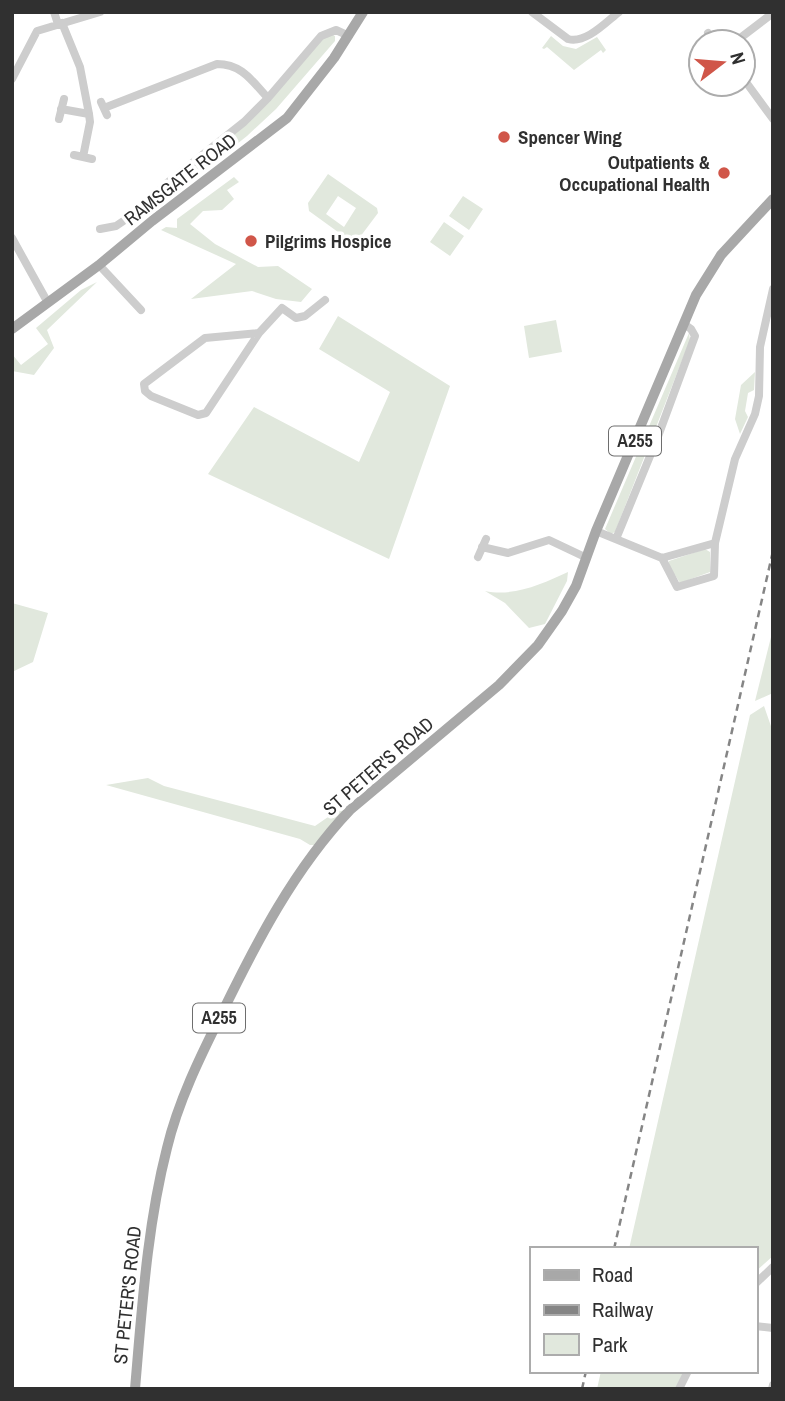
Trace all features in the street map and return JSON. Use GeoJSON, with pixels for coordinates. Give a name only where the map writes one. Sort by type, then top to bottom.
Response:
{"type":"FeatureCollection","features":[{"type":"Feature","properties":{"kind":"main road","name":"RAMSGATE ROAD"},"geometry":{"type":"LineString","coordinates":[[12,329],[99,265],[287,118],[349,36],[363,12]]}},
{"type":"Feature","properties":{"kind":"main road","name":"ST PETER'S ROAD"},"geometry":{"type":"LineString","coordinates":[[135,1389],[154,1209],[167,1144],[209,1040],[259,941],[284,896],[328,832],[350,810],[472,710],[526,659],[562,611],[576,586],[596,531],[696,295],[721,255],[773,199]]}},
{"type":"Feature","properties":{"kind":"street"},"geometry":{"type":"LineString","coordinates":[[54,12],[80,67],[90,122],[83,157]]}},
{"type":"Feature","properties":{"kind":"street"},"geometry":{"type":"LineString","coordinates":[[12,79],[37,31],[100,12]]}},
{"type":"Feature","properties":{"kind":"street"},"geometry":{"type":"LineString","coordinates":[[532,12],[568,39],[575,41],[583,39],[619,12]]}},
{"type":"Feature","properties":{"kind":"street"},"geometry":{"type":"LineString","coordinates":[[753,28],[773,13]]}},
{"type":"Feature","properties":{"kind":"street","name":"RAMSGATE ROAD"},"geometry":{"type":"LineString","coordinates":[[100,229],[109,230],[144,207],[159,190],[168,187],[244,121],[268,98],[321,36],[336,30],[349,36]]}},
{"type":"Feature","properties":{"kind":"street"},"geometry":{"type":"LineString","coordinates":[[104,108],[217,64],[239,68],[268,98]]}},
{"type":"Feature","properties":{"kind":"street"},"geometry":{"type":"LineString","coordinates":[[757,97],[773,119]]}},
{"type":"Feature","properties":{"kind":"street"},"geometry":{"type":"LineString","coordinates":[[59,119],[64,99]]}},
{"type":"Feature","properties":{"kind":"street"},"geometry":{"type":"LineString","coordinates":[[61,109],[89,114]]}},
{"type":"Feature","properties":{"kind":"street"},"geometry":{"type":"LineString","coordinates":[[12,238],[48,303]]}},
{"type":"Feature","properties":{"kind":"street"},"geometry":{"type":"LineString","coordinates":[[99,265],[141,310]]}},
{"type":"Feature","properties":{"kind":"street"},"geometry":{"type":"LineString","coordinates":[[662,558],[677,587],[710,579],[715,571],[715,543],[735,459],[755,414],[759,396],[760,347],[773,289]]}},
{"type":"Feature","properties":{"kind":"street"},"geometry":{"type":"LineString","coordinates":[[259,333],[205,338],[144,384],[145,391],[198,415],[206,413],[259,333],[282,308],[296,318],[305,316],[325,300]]}},
{"type":"Feature","properties":{"kind":"street"},"geometry":{"type":"LineString","coordinates":[[616,539],[695,336],[684,324]]}},
{"type":"Feature","properties":{"kind":"street"},"geometry":{"type":"LineString","coordinates":[[596,531],[662,558],[715,543]]}},
{"type":"Feature","properties":{"kind":"street"},"geometry":{"type":"LineString","coordinates":[[478,556],[484,542],[508,553],[549,540],[587,558]]}},
{"type":"Feature","properties":{"kind":"street"},"geometry":{"type":"LineString","coordinates":[[757,1282],[773,1267]]}},
{"type":"Feature","properties":{"kind":"street"},"geometry":{"type":"LineString","coordinates":[[679,1389],[687,1373]]}},
{"type":"Feature","properties":{"kind":"green space"},"geometry":{"type":"Polygon","coordinates":[[[330,33],[335,36],[335,41],[276,109],[177,192],[174,188],[175,181],[232,134],[323,36],[330,33]]]}},
{"type":"Feature","properties":{"kind":"green space"},"geometry":{"type":"Polygon","coordinates":[[[551,36],[563,46],[576,49],[597,37],[606,50],[603,53],[601,50],[574,70],[547,47],[542,48],[551,36]]]}},
{"type":"Feature","properties":{"kind":"green space"},"geometry":{"type":"Polygon","coordinates":[[[328,174],[377,208],[378,213],[357,241],[349,240],[309,211],[308,203],[328,174]],[[338,196],[326,214],[344,227],[356,208],[338,196]]]}},
{"type":"Feature","properties":{"kind":"green space"},"geometry":{"type":"Polygon","coordinates":[[[234,177],[239,182],[227,190],[234,199],[222,210],[203,211],[190,224],[215,244],[258,267],[278,266],[312,289],[301,302],[276,299],[252,291],[191,299],[236,264],[161,230],[166,227],[177,228],[177,219],[234,177]]]}},
{"type":"Feature","properties":{"kind":"green space"},"geometry":{"type":"Polygon","coordinates":[[[463,196],[483,209],[469,230],[449,216],[463,196]]]}},
{"type":"Feature","properties":{"kind":"green space"},"geometry":{"type":"Polygon","coordinates":[[[444,222],[464,236],[450,256],[430,242],[444,222]]]}},
{"type":"Feature","properties":{"kind":"green space"},"geometry":{"type":"Polygon","coordinates":[[[97,282],[47,330],[54,348],[34,375],[12,371],[12,354],[21,365],[48,344],[36,328],[81,290],[97,282]]]}},
{"type":"Feature","properties":{"kind":"green space"},"geometry":{"type":"Polygon","coordinates":[[[338,316],[450,386],[389,559],[208,474],[254,407],[359,462],[390,392],[319,349],[338,316]]]}},
{"type":"Feature","properties":{"kind":"green space"},"geometry":{"type":"Polygon","coordinates":[[[556,320],[562,352],[529,358],[524,326],[556,320]]]}},
{"type":"Feature","properties":{"kind":"green space"},"geometry":{"type":"Polygon","coordinates":[[[689,333],[690,340],[615,532],[611,534],[605,529],[689,333]]]}},
{"type":"Feature","properties":{"kind":"green space"},"geometry":{"type":"Polygon","coordinates":[[[755,372],[754,390],[748,393],[745,411],[748,417],[740,434],[735,419],[741,385],[755,372]]]}},
{"type":"Feature","properties":{"kind":"green space"},"geometry":{"type":"Polygon","coordinates":[[[705,549],[710,552],[710,572],[680,583],[668,564],[669,561],[705,549]]]}},
{"type":"Feature","properties":{"kind":"green space"},"geometry":{"type":"Polygon","coordinates":[[[568,572],[567,581],[545,624],[529,628],[505,603],[485,591],[517,591],[568,572]]]}},
{"type":"Feature","properties":{"kind":"green space"},"geometry":{"type":"Polygon","coordinates":[[[12,603],[48,613],[33,662],[12,672],[12,603]]]}},
{"type":"Feature","properties":{"kind":"green space"},"geometry":{"type":"Polygon","coordinates":[[[773,629],[773,693],[755,701],[773,629]]]}},
{"type":"Feature","properties":{"kind":"green space"},"geometry":{"type":"Polygon","coordinates":[[[764,706],[773,732],[773,1256],[757,1270],[757,1247],[629,1247],[750,715],[764,706]]]}},
{"type":"Feature","properties":{"kind":"green space"},"geometry":{"type":"Polygon","coordinates":[[[148,778],[164,786],[315,826],[344,806],[347,811],[316,845],[310,845],[300,839],[106,785],[148,778]]]}},
{"type":"Feature","properties":{"kind":"green space"},"geometry":{"type":"Polygon","coordinates":[[[601,1373],[683,1373],[675,1389],[597,1389],[601,1373]]]}},
{"type":"Feature","properties":{"kind":"railway"},"geometry":{"type":"LineString","coordinates":[[614,1247],[773,551]]}},
{"type":"Feature","properties":{"kind":"railway"},"geometry":{"type":"LineString","coordinates":[[582,1389],[586,1373]]}},
{"type":"Feature","properties":{"kind":"place","name":"Spencer Wing"},"geometry":{"type":"Point","coordinates":[504,137]}},
{"type":"Feature","properties":{"kind":"place","name":"Outpatients & Occupational Health"},"geometry":{"type":"Point","coordinates":[724,173]}},
{"type":"Feature","properties":{"kind":"place","name":"Pilgrims Hospice"},"geometry":{"type":"Point","coordinates":[251,241]}}]}
